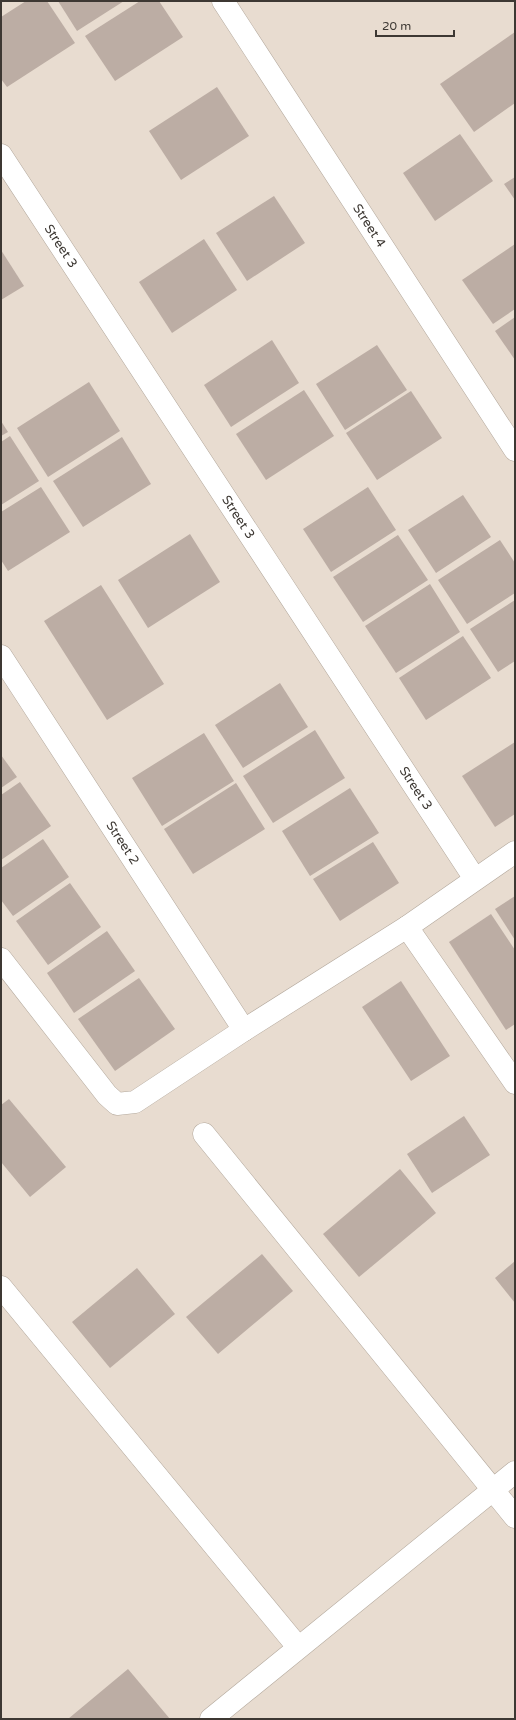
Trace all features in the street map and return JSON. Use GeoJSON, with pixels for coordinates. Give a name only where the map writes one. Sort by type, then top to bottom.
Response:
{"type":"FeatureCollection","features":[{"type":"Feature","properties":{"kind":"street","name":"Street 4"},"geometry":{"type":"LineString","coordinates":[[223,1],[515,450]]}},
{"type":"Feature","properties":{"kind":"street","name":"Street 3"},"geometry":{"type":"LineString","coordinates":[[1,155],[475,879]]}},
{"type":"Feature","properties":{"kind":"street","name":"Street 2"},"geometry":{"type":"LineString","coordinates":[[1,656],[244,1030]]}},
{"type":"Feature","properties":{"kind":"street"},"geometry":{"type":"LineString","coordinates":[[1,959],[107,1095],[117,1104],[135,1102],[244,1030],[407,927],[515,852]]}},
{"type":"Feature","properties":{"kind":"street"},"geometry":{"type":"LineString","coordinates":[[407,927],[515,1083]]}},
{"type":"Feature","properties":{"kind":"street"},"geometry":{"type":"LineString","coordinates":[[204,1134],[515,1517]]}},
{"type":"Feature","properties":{"kind":"street"},"geometry":{"type":"LineString","coordinates":[[1,1287],[298,1647]]}},
{"type":"Feature","properties":{"kind":"street"},"geometry":{"type":"LineString","coordinates":[[211,1719],[515,1472]]}},
{"type":"Feature","properties":{"kind":"building"},"geometry":{"type":"Polygon","coordinates":[[[26,1],[47,1],[75,43],[7,87],[1,79],[1,17],[26,1]]]}},
{"type":"Feature","properties":{"kind":"building"},"geometry":{"type":"Polygon","coordinates":[[[58,1],[124,1],[77,31],[58,1]]]}},
{"type":"Feature","properties":{"kind":"building"},"geometry":{"type":"Polygon","coordinates":[[[140,1],[159,1],[183,37],[115,81],[85,36],[140,1]]]}},
{"type":"Feature","properties":{"kind":"building"},"geometry":{"type":"Polygon","coordinates":[[[515,32],[515,103],[474,132],[440,84],[515,32]]]}},
{"type":"Feature","properties":{"kind":"building"},"geometry":{"type":"Polygon","coordinates":[[[217,87],[249,136],[181,180],[149,131],[217,87]]]}},
{"type":"Feature","properties":{"kind":"building"},"geometry":{"type":"Polygon","coordinates":[[[460,134],[493,181],[435,221],[403,173],[460,134]]]}},
{"type":"Feature","properties":{"kind":"building"},"geometry":{"type":"Polygon","coordinates":[[[515,177],[515,200],[504,184],[515,177]]]}},
{"type":"Feature","properties":{"kind":"building"},"geometry":{"type":"Polygon","coordinates":[[[274,196],[305,243],[247,281],[216,233],[274,196]]]}},
{"type":"Feature","properties":{"kind":"building"},"geometry":{"type":"Polygon","coordinates":[[[204,239],[237,290],[172,333],[139,282],[204,239]]]}},
{"type":"Feature","properties":{"kind":"building"},"geometry":{"type":"Polygon","coordinates":[[[515,244],[515,309],[493,324],[462,280],[515,244]]]}},
{"type":"Feature","properties":{"kind":"building"},"geometry":{"type":"Polygon","coordinates":[[[1,250],[24,286],[1,300],[1,250]]]}},
{"type":"Feature","properties":{"kind":"building"},"geometry":{"type":"Polygon","coordinates":[[[515,317],[515,360],[495,331],[515,317]]]}},
{"type":"Feature","properties":{"kind":"building"},"geometry":{"type":"Polygon","coordinates":[[[272,340],[299,383],[231,427],[204,385],[272,340]]]}},
{"type":"Feature","properties":{"kind":"building"},"geometry":{"type":"Polygon","coordinates":[[[377,345],[407,390],[345,430],[316,384],[377,345]]]}},
{"type":"Feature","properties":{"kind":"building"},"geometry":{"type":"Polygon","coordinates":[[[89,382],[120,431],[48,477],[17,428],[89,382]]]}},
{"type":"Feature","properties":{"kind":"building"},"geometry":{"type":"Polygon","coordinates":[[[304,390],[334,436],[266,480],[236,434],[304,390]]]}},
{"type":"Feature","properties":{"kind":"building"},"geometry":{"type":"Polygon","coordinates":[[[411,391],[442,438],[377,480],[346,433],[411,391]]]}},
{"type":"Feature","properties":{"kind":"building"},"geometry":{"type":"Polygon","coordinates":[[[1,421],[8,432],[1,436],[1,421]]]}},
{"type":"Feature","properties":{"kind":"building"},"geometry":{"type":"Polygon","coordinates":[[[10,436],[39,481],[1,505],[1,442],[10,436]]]}},
{"type":"Feature","properties":{"kind":"building"},"geometry":{"type":"Polygon","coordinates":[[[122,437],[151,484],[83,527],[53,481],[122,437]]]}},
{"type":"Feature","properties":{"kind":"building"},"geometry":{"type":"Polygon","coordinates":[[[41,487],[70,532],[8,571],[1,560],[1,512],[41,487]]]}},
{"type":"Feature","properties":{"kind":"building"},"geometry":{"type":"Polygon","coordinates":[[[368,487],[396,530],[331,572],[303,529],[368,487]]]}},
{"type":"Feature","properties":{"kind":"building"},"geometry":{"type":"Polygon","coordinates":[[[463,495],[491,537],[436,573],[408,530],[463,495]]]}},
{"type":"Feature","properties":{"kind":"building"},"geometry":{"type":"Polygon","coordinates":[[[190,534],[220,582],[148,628],[118,580],[190,534]]]}},
{"type":"Feature","properties":{"kind":"building"},"geometry":{"type":"Polygon","coordinates":[[[398,535],[428,580],[363,622],[333,577],[398,535]]]}},
{"type":"Feature","properties":{"kind":"building"},"geometry":{"type":"Polygon","coordinates":[[[500,540],[515,563],[515,593],[467,624],[438,580],[500,540]]]}},
{"type":"Feature","properties":{"kind":"building"},"geometry":{"type":"Polygon","coordinates":[[[430,584],[460,632],[396,673],[365,626],[430,584]]]}},
{"type":"Feature","properties":{"kind":"building"},"geometry":{"type":"Polygon","coordinates":[[[101,585],[164,684],[107,720],[44,621],[101,585]]]}},
{"type":"Feature","properties":{"kind":"building"},"geometry":{"type":"Polygon","coordinates":[[[515,600],[515,661],[498,672],[470,629],[515,600]]]}},
{"type":"Feature","properties":{"kind":"building"},"geometry":{"type":"Polygon","coordinates":[[[463,636],[491,678],[426,720],[399,678],[463,636]]]}},
{"type":"Feature","properties":{"kind":"building"},"geometry":{"type":"Polygon","coordinates":[[[280,683],[308,727],[243,768],[215,725],[280,683]]]}},
{"type":"Feature","properties":{"kind":"building"},"geometry":{"type":"Polygon","coordinates":[[[315,730],[345,778],[273,823],[243,776],[315,730]]]}},
{"type":"Feature","properties":{"kind":"building"},"geometry":{"type":"Polygon","coordinates":[[[204,733],[234,781],[162,826],[132,778],[204,733]]]}},
{"type":"Feature","properties":{"kind":"building"},"geometry":{"type":"Polygon","coordinates":[[[515,742],[515,814],[495,827],[462,776],[515,742]]]}},
{"type":"Feature","properties":{"kind":"building"},"geometry":{"type":"Polygon","coordinates":[[[1,755],[17,777],[1,788],[1,755]]]}},
{"type":"Feature","properties":{"kind":"building"},"geometry":{"type":"Polygon","coordinates":[[[20,782],[51,826],[1,860],[1,795],[20,782]]]}},
{"type":"Feature","properties":{"kind":"building"},"geometry":{"type":"Polygon","coordinates":[[[236,783],[265,829],[193,874],[164,829],[236,783]]]}},
{"type":"Feature","properties":{"kind":"building"},"geometry":{"type":"Polygon","coordinates":[[[350,788],[379,833],[310,876],[282,831],[350,788]]]}},
{"type":"Feature","properties":{"kind":"building"},"geometry":{"type":"Polygon","coordinates":[[[43,839],[69,877],[13,916],[1,900],[1,868],[43,839]]]}},
{"type":"Feature","properties":{"kind":"building"},"geometry":{"type":"Polygon","coordinates":[[[373,842],[399,883],[340,921],[313,879],[373,842]]]}},
{"type":"Feature","properties":{"kind":"building"},"geometry":{"type":"Polygon","coordinates":[[[70,883],[101,927],[48,965],[16,921],[70,883]]]}},
{"type":"Feature","properties":{"kind":"building"},"geometry":{"type":"Polygon","coordinates":[[[515,896],[515,940],[495,909],[515,896]]]}},
{"type":"Feature","properties":{"kind":"building"},"geometry":{"type":"Polygon","coordinates":[[[491,914],[515,950],[515,1024],[506,1030],[449,942],[491,914]]]}},
{"type":"Feature","properties":{"kind":"building"},"geometry":{"type":"Polygon","coordinates":[[[107,931],[135,971],[74,1013],[47,973],[107,931]]]}},
{"type":"Feature","properties":{"kind":"building"},"geometry":{"type":"Polygon","coordinates":[[[139,978],[175,1029],[115,1071],[78,1019],[139,978]]]}},
{"type":"Feature","properties":{"kind":"building"},"geometry":{"type":"Polygon","coordinates":[[[401,981],[450,1056],[411,1081],[362,1007],[401,981]]]}},
{"type":"Feature","properties":{"kind":"building"},"geometry":{"type":"Polygon","coordinates":[[[9,1099],[66,1167],[30,1197],[1,1162],[1,1105],[9,1099]]]}},
{"type":"Feature","properties":{"kind":"building"},"geometry":{"type":"Polygon","coordinates":[[[464,1116],[490,1155],[432,1193],[407,1154],[464,1116]]]}},
{"type":"Feature","properties":{"kind":"building"},"geometry":{"type":"Polygon","coordinates":[[[400,1169],[436,1213],[359,1277],[323,1234],[400,1169]]]}},
{"type":"Feature","properties":{"kind":"building"},"geometry":{"type":"Polygon","coordinates":[[[262,1254],[293,1291],[218,1354],[186,1317],[262,1254]]]}},
{"type":"Feature","properties":{"kind":"building"},"geometry":{"type":"Polygon","coordinates":[[[515,1261],[515,1303],[495,1278],[515,1261]]]}},
{"type":"Feature","properties":{"kind":"building"},"geometry":{"type":"Polygon","coordinates":[[[137,1268],[175,1314],[110,1368],[72,1322],[137,1268]]]}},
{"type":"Feature","properties":{"kind":"building"},"geometry":{"type":"Polygon","coordinates":[[[128,1669],[170,1719],[68,1719],[128,1669]]]}}]}
